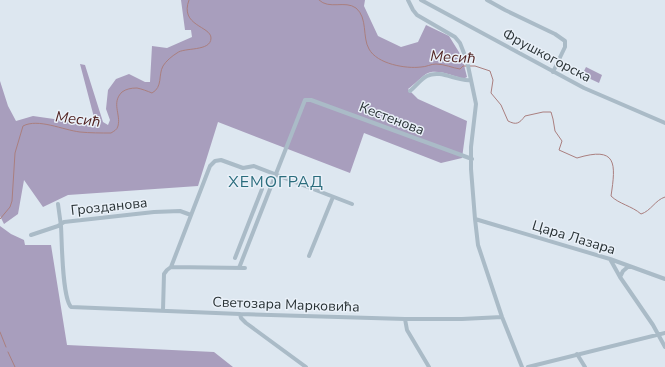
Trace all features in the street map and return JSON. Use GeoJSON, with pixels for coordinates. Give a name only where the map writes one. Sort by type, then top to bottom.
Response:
{"type":"FeatureCollection","features":[{"type":"Feature","properties":{"kind":"street"},"geometry":{"type":"LineString","coordinates":[[408,0],[417,15],[455,37],[460,43],[467,61],[476,104],[472,135],[472,159],[478,245],[502,317],[522,367]]}},
{"type":"Feature","properties":{"kind":"street","name":"Фрушкогорска"},"geometry":{"type":"LineString","coordinates":[[421,0],[584,88],[665,123]]}},
{"type":"Feature","properties":{"kind":"street"},"geometry":{"type":"LineString","coordinates":[[487,0],[555,34],[565,41],[565,45],[553,72]]}},
{"type":"Feature","properties":{"kind":"street"},"geometry":{"type":"LineString","coordinates":[[410,91],[428,75],[434,74],[461,80],[472,80]]}},
{"type":"Feature","properties":{"kind":"street","name":"Кестенова"},"geometry":{"type":"LineString","coordinates":[[275,174],[305,100],[311,100],[472,159]]}},
{"type":"Feature","properties":{"kind":"street"},"geometry":{"type":"LineString","coordinates":[[163,310],[163,278],[165,272],[171,267],[210,166],[213,162],[220,160],[243,168],[252,166],[352,204]]}},
{"type":"Feature","properties":{"kind":"street"},"geometry":{"type":"LineString","coordinates":[[239,268],[275,174]]}},
{"type":"Feature","properties":{"kind":"street"},"geometry":{"type":"LineString","coordinates":[[235,258],[262,189]]}},
{"type":"Feature","properties":{"kind":"street"},"geometry":{"type":"LineString","coordinates":[[309,256],[333,196]]}},
{"type":"Feature","properties":{"kind":"street"},"geometry":{"type":"LineString","coordinates":[[58,204],[61,224]]}},
{"type":"Feature","properties":{"kind":"street","name":"Грозданова"},"geometry":{"type":"LineString","coordinates":[[31,235],[64,222],[71,221],[154,212],[180,211],[191,215]]}},
{"type":"Feature","properties":{"kind":"street","name":"Цара Лазара"},"geometry":{"type":"LineString","coordinates":[[475,219],[610,259],[665,280]]}},
{"type":"Feature","properties":{"kind":"street","name":"Светозара Марковића"},"geometry":{"type":"LineString","coordinates":[[61,224],[64,277],[70,306],[73,307],[405,319],[502,317]]}},
{"type":"Feature","properties":{"kind":"street"},"geometry":{"type":"LineString","coordinates":[[244,236],[250,238]]}},
{"type":"Feature","properties":{"kind":"street"},"geometry":{"type":"LineString","coordinates":[[610,259],[620,277],[653,325],[665,347]]}},
{"type":"Feature","properties":{"kind":"street"},"geometry":{"type":"LineString","coordinates":[[620,277],[623,271],[629,266]]}},
{"type":"Feature","properties":{"kind":"street"},"geometry":{"type":"LineString","coordinates":[[171,267],[245,268]]}},
{"type":"Feature","properties":{"kind":"street"},"geometry":{"type":"LineString","coordinates":[[240,314],[241,318],[306,367]]}},
{"type":"Feature","properties":{"kind":"street"},"geometry":{"type":"LineString","coordinates":[[405,319],[407,330],[429,367]]}},
{"type":"Feature","properties":{"kind":"street"},"geometry":{"type":"LineString","coordinates":[[528,367],[665,333]]}},
{"type":"Feature","properties":{"kind":"street"},"geometry":{"type":"LineString","coordinates":[[577,354],[586,367]]}},
{"type":"Feature","properties":{"kind":"shaded area"},"geometry":{"type":"Polygon","coordinates":[[[181,0],[365,0],[364,6],[378,36],[401,47],[418,42],[426,25],[449,36],[462,57],[467,77],[463,79],[446,73],[432,72],[426,74],[408,89],[418,99],[467,121],[462,158],[441,163],[364,133],[350,173],[218,122],[198,186],[68,195],[43,207],[24,180],[18,214],[4,224],[0,216],[0,81],[8,106],[16,121],[33,116],[96,125],[80,64],[85,65],[103,122],[108,125],[110,120],[106,109],[108,90],[116,79],[129,74],[145,82],[150,82],[152,46],[167,48],[192,37],[191,30],[185,30],[181,0]]]}},
{"type":"Feature","properties":{"kind":"shaded area"},"geometry":{"type":"Polygon","coordinates":[[[586,67],[602,75],[599,83],[582,75],[586,67]]]}},
{"type":"Feature","properties":{"kind":"shaded area"},"geometry":{"type":"Polygon","coordinates":[[[0,226],[11,234],[24,240],[25,245],[51,245],[67,345],[214,352],[233,367],[0,367],[0,226]]]}},
{"type":"Feature","properties":{"kind":"waterway","name":"Месић"},"geometry":{"type":"LineString","coordinates":[[0,219],[10,207],[12,201],[15,153],[23,126],[36,123],[80,132],[111,133],[118,126],[117,100],[122,92],[137,88],[152,93],[158,88],[162,69],[164,64],[169,59],[180,51],[202,47],[210,42],[210,34],[196,24],[188,15],[187,9],[189,0]]}},
{"type":"Feature","properties":{"kind":"waterway","name":"Месић"},"geometry":{"type":"LineString","coordinates":[[319,0],[327,4],[347,5],[356,8],[360,12],[364,22],[369,49],[373,54],[385,62],[408,67],[423,67],[436,64],[460,69],[463,66],[466,66]]}},
{"type":"Feature","properties":{"kind":"waterway","name":"Месић"},"geometry":{"type":"LineString","coordinates":[[470,66],[475,66],[490,71],[493,80],[491,93],[501,105],[508,121],[517,123],[525,116],[543,112],[551,112],[555,131],[562,141],[559,150],[577,158],[600,154],[607,156],[611,160],[613,166],[611,196],[614,199],[641,214],[648,210],[658,200],[665,197]]}},
{"type":"Feature","properties":{"kind":"waterway"},"geometry":{"type":"LineString","coordinates":[[0,332],[6,347]]}},
{"type":"Feature","properties":{"kind":"waterway"},"geometry":{"type":"LineString","coordinates":[[8,352],[15,367]]}},
{"type":"Feature","properties":{"kind":"district","name":"ХЕМОГРАД"},"geometry":{"type":"Point","coordinates":[276,181]}}]}
